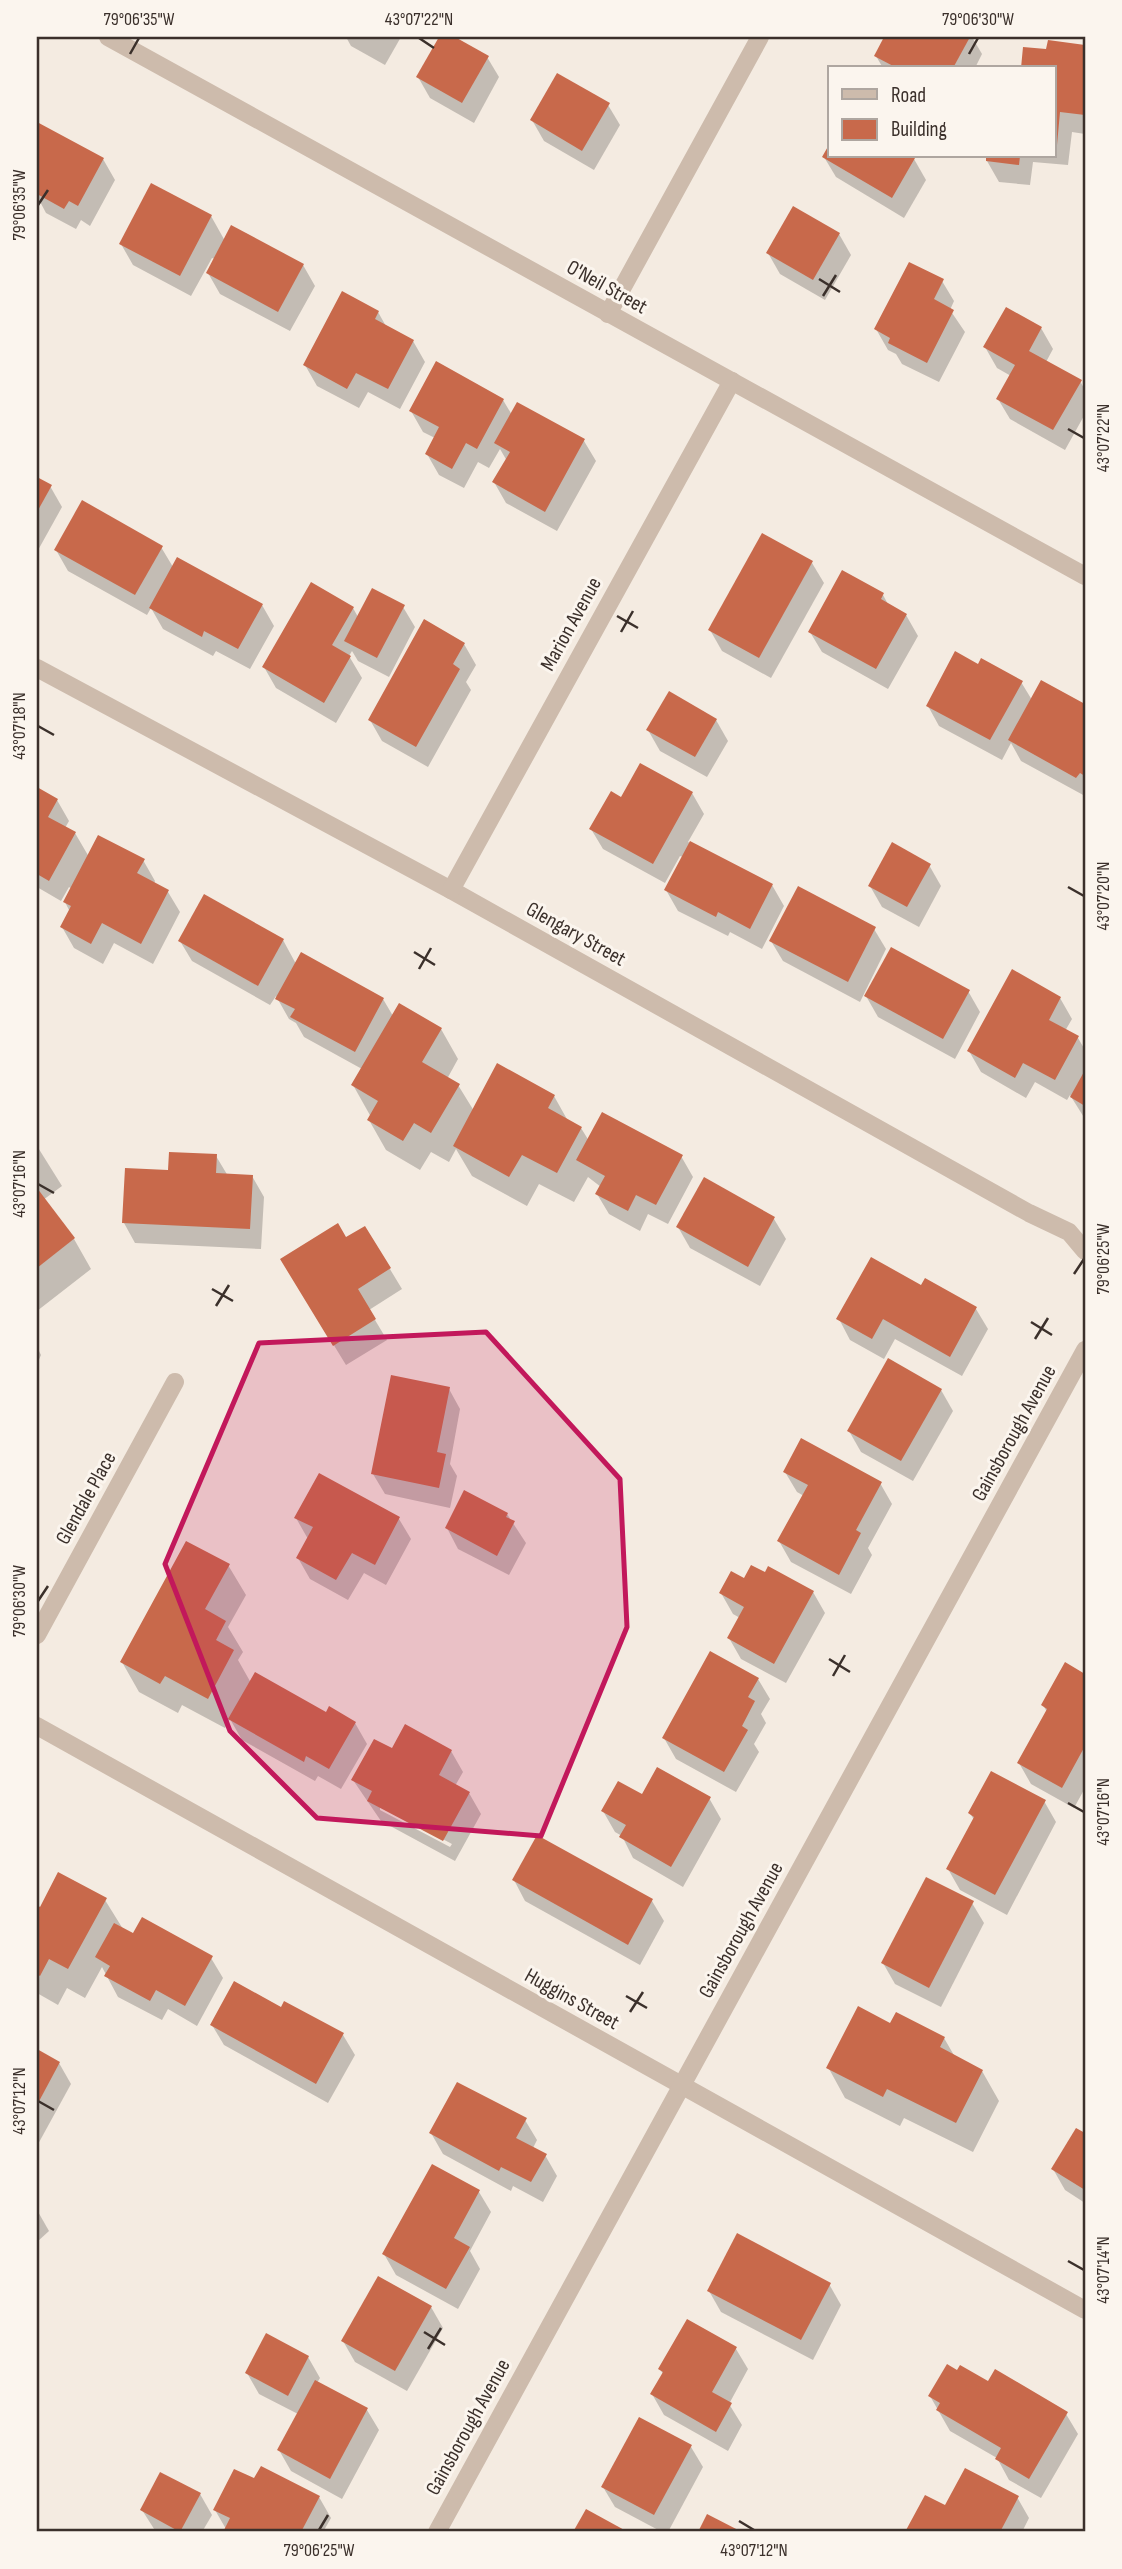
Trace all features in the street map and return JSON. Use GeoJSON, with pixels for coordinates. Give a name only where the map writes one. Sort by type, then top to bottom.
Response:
{"type":"FeatureCollection","features":[{"type":"Feature","properties":{"kind":"street","name":"O'Neil Street"},"geometry":{"type":"LineString","coordinates":[[108,37],[1085,576]]}},
{"type":"Feature","properties":{"kind":"street"},"geometry":{"type":"LineString","coordinates":[[608,314],[760,37]]}},
{"type":"Feature","properties":{"kind":"street","name":"Marion Avenue"},"geometry":{"type":"LineString","coordinates":[[451,890],[732,381]]}},
{"type":"Feature","properties":{"kind":"street","name":"Glengary Street"},"geometry":{"type":"LineString","coordinates":[[37,668],[451,890],[1029,1213],[1069,1232],[1085,1251]]}},
{"type":"Feature","properties":{"kind":"street","name":"Gainsborough Avenue"},"geometry":{"type":"LineString","coordinates":[[437,2532],[1085,1350]]}},
{"type":"Feature","properties":{"kind":"street","name":"Glendale Place"},"geometry":{"type":"LineString","coordinates":[[37,1635],[175,1382]]}},
{"type":"Feature","properties":{"kind":"street","name":"Huggins Street"},"geometry":{"type":"LineString","coordinates":[[37,1726],[1085,2310]]}},
{"type":"Feature","properties":{"kind":"highlighted area"},"geometry":{"type":"Polygon","coordinates":[[[486,1332],[620,1479],[627,1627],[541,1836],[317,1818],[230,1731],[165,1564],[259,1343],[486,1332]]]}},
{"type":"Feature","properties":{"kind":"building"},"geometry":{"type":"Polygon","coordinates":[[[439,37],[455,37],[489,56],[462,103],[416,77],[439,37]]]}},
{"type":"Feature","properties":{"kind":"building"},"geometry":{"type":"Polygon","coordinates":[[[884,37],[970,37],[954,66],[893,66],[874,56],[884,37]]]}},
{"type":"Feature","properties":{"kind":"building"},"geometry":{"type":"Polygon","coordinates":[[[1048,40],[1085,45],[1085,115],[1060,112],[1057,145],[1056,66],[1021,66],[1023,47],[1046,49],[1048,40]]]}},
{"type":"Feature","properties":{"kind":"building"},"geometry":{"type":"Polygon","coordinates":[[[557,73],[610,103],[582,151],[530,120],[557,73]]]}},
{"type":"Feature","properties":{"kind":"building"},"geometry":{"type":"Polygon","coordinates":[[[37,122],[104,158],[78,206],[69,201],[64,209],[37,194],[37,122]]]}},
{"type":"Feature","properties":{"kind":"building"},"geometry":{"type":"Polygon","coordinates":[[[828,146],[828,158],[915,158],[892,198],[822,157],[828,146]]]}},
{"type":"Feature","properties":{"kind":"building"},"geometry":{"type":"Polygon","coordinates":[[[986,158],[1020,158],[1019,165],[986,161],[986,158]]]}},
{"type":"Feature","properties":{"kind":"building"},"geometry":{"type":"Polygon","coordinates":[[[151,183],[212,215],[180,276],[119,244],[151,183]]]}},
{"type":"Feature","properties":{"kind":"building"},"geometry":{"type":"Polygon","coordinates":[[[793,206],[840,233],[813,280],[766,253],[793,206]]]}},
{"type":"Feature","properties":{"kind":"building"},"geometry":{"type":"Polygon","coordinates":[[[231,225],[304,264],[278,312],[206,273],[231,225]]]}},
{"type":"Feature","properties":{"kind":"building"},"geometry":{"type":"Polygon","coordinates":[[[909,262],[944,279],[934,299],[954,310],[927,363],[888,343],[890,338],[874,329],[909,262]]]}},
{"type":"Feature","properties":{"kind":"building"},"geometry":{"type":"Polygon","coordinates":[[[342,291],[379,311],[375,319],[414,340],[388,389],[356,373],[347,389],[303,365],[342,291]]]}},
{"type":"Feature","properties":{"kind":"building"},"geometry":{"type":"Polygon","coordinates":[[[1006,307],[1042,327],[1029,351],[1082,380],[1053,430],[996,399],[1015,365],[983,347],[1006,307]]]}},
{"type":"Feature","properties":{"kind":"building"},"geometry":{"type":"Polygon","coordinates":[[[436,361],[504,399],[477,449],[466,443],[452,469],[425,454],[439,427],[409,411],[436,361]]]}},
{"type":"Feature","properties":{"kind":"building"},"geometry":{"type":"Polygon","coordinates":[[[517,402],[585,439],[545,512],[492,482],[510,452],[494,443],[517,402]]]}},
{"type":"Feature","properties":{"kind":"building"},"geometry":{"type":"Polygon","coordinates":[[[37,477],[52,485],[37,512],[37,477]]]}},
{"type":"Feature","properties":{"kind":"building"},"geometry":{"type":"Polygon","coordinates":[[[82,500],[163,546],[135,595],[54,550],[82,500]]]}},
{"type":"Feature","properties":{"kind":"building"},"geometry":{"type":"Polygon","coordinates":[[[762,533],[813,561],[759,658],[708,630],[762,533]]]}},
{"type":"Feature","properties":{"kind":"building"},"geometry":{"type":"Polygon","coordinates":[[[177,557],[263,604],[238,649],[204,631],[202,637],[149,608],[177,557]]]}},
{"type":"Feature","properties":{"kind":"building"},"geometry":{"type":"Polygon","coordinates":[[[842,570],[884,593],[881,599],[907,614],[876,669],[808,632],[842,570]]]}},
{"type":"Feature","properties":{"kind":"building"},"geometry":{"type":"Polygon","coordinates":[[[311,582],[354,607],[332,645],[351,656],[324,703],[262,667],[311,582]]]}},
{"type":"Feature","properties":{"kind":"building"},"geometry":{"type":"Polygon","coordinates":[[[372,588],[405,605],[377,658],[344,641],[372,588]]]}},
{"type":"Feature","properties":{"kind":"building"},"geometry":{"type":"Polygon","coordinates":[[[424,619],[465,643],[453,664],[460,669],[416,747],[368,720],[424,619]]]}},
{"type":"Feature","properties":{"kind":"building"},"geometry":{"type":"Polygon","coordinates":[[[955,651],[978,664],[981,658],[1023,681],[990,740],[926,706],[955,651]]]}},
{"type":"Feature","properties":{"kind":"building"},"geometry":{"type":"Polygon","coordinates":[[[1041,680],[1085,704],[1085,776],[1080,773],[1076,778],[1008,740],[1041,680]]]}},
{"type":"Feature","properties":{"kind":"building"},"geometry":{"type":"Polygon","coordinates":[[[669,691],[717,719],[695,757],[646,730],[669,691]]]}},
{"type":"Feature","properties":{"kind":"building"},"geometry":{"type":"Polygon","coordinates":[[[640,763],[693,792],[653,864],[589,829],[611,791],[621,797],[640,763]]]}},
{"type":"Feature","properties":{"kind":"building"},"geometry":{"type":"Polygon","coordinates":[[[37,787],[58,799],[48,817],[76,832],[49,881],[37,874],[37,787]]]}},
{"type":"Feature","properties":{"kind":"building"},"geometry":{"type":"Polygon","coordinates":[[[98,835],[145,859],[137,873],[169,890],[141,944],[102,923],[91,944],[60,927],[71,906],[63,902],[98,835]]]}},
{"type":"Feature","properties":{"kind":"building"},"geometry":{"type":"Polygon","coordinates":[[[690,841],[773,884],[750,929],[718,912],[716,917],[664,890],[690,841]]]}},
{"type":"Feature","properties":{"kind":"building"},"geometry":{"type":"Polygon","coordinates":[[[892,842],[931,864],[907,907],[868,886],[892,842]]]}},
{"type":"Feature","properties":{"kind":"building"},"geometry":{"type":"Polygon","coordinates":[[[798,886],[876,927],[848,982],[769,941],[798,886]]]}},
{"type":"Feature","properties":{"kind":"building"},"geometry":{"type":"Polygon","coordinates":[[[204,894],[284,939],[258,986],[178,941],[204,894]]]}},
{"type":"Feature","properties":{"kind":"building"},"geometry":{"type":"Polygon","coordinates":[[[891,947],[970,990],[943,1039],[864,996],[891,947]]]}},
{"type":"Feature","properties":{"kind":"building"},"geometry":{"type":"Polygon","coordinates":[[[301,952],[384,998],[355,1052],[290,1017],[295,1009],[275,999],[301,952]]]}},
{"type":"Feature","properties":{"kind":"building"},"geometry":{"type":"Polygon","coordinates":[[[1012,969],[1061,997],[1049,1020],[1079,1036],[1055,1080],[1023,1063],[1015,1078],[967,1051],[1012,969]]]}},
{"type":"Feature","properties":{"kind":"building"},"geometry":{"type":"Polygon","coordinates":[[[399,1003],[442,1028],[422,1062],[460,1084],[431,1133],[414,1123],[403,1141],[367,1120],[378,1101],[351,1085],[399,1003]]]}},
{"type":"Feature","properties":{"kind":"building"},"geometry":{"type":"Polygon","coordinates":[[[497,1063],[555,1095],[548,1108],[582,1127],[557,1173],[522,1155],[509,1177],[453,1146],[497,1063]]]}},
{"type":"Feature","properties":{"kind":"building"},"geometry":{"type":"Polygon","coordinates":[[[1085,1070],[1085,1106],[1070,1097],[1085,1070]]]}},
{"type":"Feature","properties":{"kind":"building"},"geometry":{"type":"Polygon","coordinates":[[[602,1112],[683,1155],[656,1205],[636,1195],[628,1211],[595,1194],[605,1176],[576,1160],[602,1112]]]}},
{"type":"Feature","properties":{"kind":"building"},"geometry":{"type":"Polygon","coordinates":[[[169,1152],[217,1154],[216,1173],[253,1175],[250,1229],[122,1223],[125,1168],[168,1170],[169,1152]]]}},
{"type":"Feature","properties":{"kind":"building"},"geometry":{"type":"Polygon","coordinates":[[[704,1177],[775,1217],[748,1267],[676,1227],[704,1177]]]}},
{"type":"Feature","properties":{"kind":"building"},"geometry":{"type":"Polygon","coordinates":[[[37,1188],[75,1238],[37,1268],[37,1188]]]}},
{"type":"Feature","properties":{"kind":"building"},"geometry":{"type":"Polygon","coordinates":[[[338,1223],[346,1237],[365,1226],[391,1268],[358,1289],[376,1319],[333,1346],[280,1259],[338,1223]]]}},
{"type":"Feature","properties":{"kind":"building"},"geometry":{"type":"Polygon","coordinates":[[[871,1257],[921,1285],[925,1278],[977,1307],[950,1357],[883,1319],[872,1339],[836,1319],[871,1257]]]}},
{"type":"Feature","properties":{"kind":"building"},"geometry":{"type":"Polygon","coordinates":[[[888,1358],[942,1389],[901,1461],[847,1431],[888,1358]]]}},
{"type":"Feature","properties":{"kind":"building"},"geometry":{"type":"Polygon","coordinates":[[[391,1375],[450,1387],[437,1452],[446,1454],[439,1488],[371,1474],[391,1375]]]}},
{"type":"Feature","properties":{"kind":"building"},"geometry":{"type":"Polygon","coordinates":[[[801,1438],[882,1482],[856,1530],[861,1533],[839,1575],[777,1541],[808,1485],[783,1472],[801,1438]]]}},
{"type":"Feature","properties":{"kind":"building"},"geometry":{"type":"Polygon","coordinates":[[[319,1473],[400,1517],[375,1565],[352,1553],[336,1580],[296,1558],[313,1527],[294,1518],[319,1473]]]}},
{"type":"Feature","properties":{"kind":"building"},"geometry":{"type":"Polygon","coordinates":[[[464,1490],[508,1513],[506,1517],[515,1521],[497,1556],[445,1528],[464,1490]]]}},
{"type":"Feature","properties":{"kind":"building"},"geometry":{"type":"Polygon","coordinates":[[[186,1541],[230,1564],[205,1609],[226,1621],[216,1640],[234,1650],[208,1699],[165,1676],[160,1684],[120,1662],[186,1541]]]}},
{"type":"Feature","properties":{"kind":"building"},"geometry":{"type":"Polygon","coordinates":[[[751,1565],[765,1572],[768,1566],[814,1591],[774,1664],[727,1638],[744,1607],[719,1593],[731,1571],[744,1578],[751,1565]]]}},
{"type":"Feature","properties":{"kind":"building"},"geometry":{"type":"Polygon","coordinates":[[[710,1651],[759,1678],[748,1697],[755,1701],[742,1726],[748,1730],[724,1772],[662,1738],[710,1651]]]}},
{"type":"Feature","properties":{"kind":"building"},"geometry":{"type":"Polygon","coordinates":[[[1065,1662],[1085,1674],[1085,1746],[1062,1788],[1017,1763],[1047,1709],[1041,1705],[1065,1662]]]}},
{"type":"Feature","properties":{"kind":"building"},"geometry":{"type":"Polygon","coordinates":[[[255,1672],[326,1712],[329,1706],[356,1722],[329,1769],[306,1756],[304,1762],[228,1719],[255,1672]]]}},
{"type":"Feature","properties":{"kind":"building"},"geometry":{"type":"Polygon","coordinates":[[[405,1724],[452,1750],[439,1775],[470,1792],[443,1841],[367,1801],[372,1791],[351,1780],[374,1739],[392,1748],[405,1724]]]}},
{"type":"Feature","properties":{"kind":"building"},"geometry":{"type":"Polygon","coordinates":[[[657,1767],[711,1797],[671,1867],[619,1837],[626,1825],[601,1811],[618,1781],[642,1794],[657,1767]]]}},
{"type":"Feature","properties":{"kind":"building"},"geometry":{"type":"Polygon","coordinates":[[[991,1771],[1046,1800],[995,1895],[946,1869],[974,1817],[968,1813],[991,1771]]]}},
{"type":"Feature","properties":{"kind":"building"},"geometry":{"type":"Polygon","coordinates":[[[537,1835],[653,1899],[628,1945],[512,1880],[537,1835]]]}},
{"type":"Feature","properties":{"kind":"building"},"geometry":{"type":"Polygon","coordinates":[[[58,1872],[107,1898],[68,1969],[49,1959],[40,1976],[37,1974],[37,1905],[40,1907],[58,1872]]]}},
{"type":"Feature","properties":{"kind":"building"},"geometry":{"type":"Polygon","coordinates":[[[926,1877],[974,1901],[929,1988],[881,1963],[926,1877]]]}},
{"type":"Feature","properties":{"kind":"building"},"geometry":{"type":"Polygon","coordinates":[[[142,1917],[213,1956],[185,2006],[156,1990],[150,2001],[104,1976],[110,1966],[95,1957],[114,1923],[133,1933],[142,1917]]]}},
{"type":"Feature","properties":{"kind":"building"},"geometry":{"type":"Polygon","coordinates":[[[234,1981],[281,2007],[284,2001],[344,2033],[316,2084],[210,2025],[234,1981]]]}},
{"type":"Feature","properties":{"kind":"building"},"geometry":{"type":"Polygon","coordinates":[[[858,2006],[890,2023],[896,2012],[945,2037],[940,2047],[983,2070],[956,2123],[887,2089],[883,2097],[826,2068],[858,2006]]]}},
{"type":"Feature","properties":{"kind":"building"},"geometry":{"type":"Polygon","coordinates":[[[37,2049],[60,2062],[37,2105],[37,2049]]]}},
{"type":"Feature","properties":{"kind":"building"},"geometry":{"type":"Polygon","coordinates":[[[457,2082],[527,2118],[516,2138],[547,2154],[531,2182],[501,2167],[499,2171],[429,2133],[457,2082]]]}},
{"type":"Feature","properties":{"kind":"building"},"geometry":{"type":"Polygon","coordinates":[[[1076,2128],[1085,2133],[1085,2190],[1051,2169],[1076,2128]]]}},
{"type":"Feature","properties":{"kind":"building"},"geometry":{"type":"Polygon","coordinates":[[[432,2164],[480,2190],[454,2238],[470,2247],[446,2289],[382,2254],[432,2164]]]}},
{"type":"Feature","properties":{"kind":"building"},"geometry":{"type":"Polygon","coordinates":[[[737,2233],[831,2283],[801,2340],[707,2291],[737,2233]]]}},
{"type":"Feature","properties":{"kind":"building"},"geometry":{"type":"Polygon","coordinates":[[[378,2276],[432,2306],[395,2371],[341,2341],[378,2276]]]}},
{"type":"Feature","properties":{"kind":"building"},"geometry":{"type":"Polygon","coordinates":[[[687,2319],[737,2347],[712,2392],[732,2403],[716,2432],[650,2394],[663,2372],[658,2369],[687,2319]]]}},
{"type":"Feature","properties":{"kind":"building"},"geometry":{"type":"Polygon","coordinates":[[[266,2333],[309,2356],[288,2396],[245,2373],[266,2333]]]}},
{"type":"Feature","properties":{"kind":"building"},"geometry":{"type":"Polygon","coordinates":[[[947,2364],[957,2370],[960,2365],[988,2381],[995,2369],[1068,2412],[1029,2479],[995,2459],[1001,2448],[936,2410],[940,2403],[928,2396],[947,2364]]]}},
{"type":"Feature","properties":{"kind":"building"},"geometry":{"type":"Polygon","coordinates":[[[315,2380],[368,2408],[330,2479],[277,2450],[315,2380]]]}},
{"type":"Feature","properties":{"kind":"building"},"geometry":{"type":"Polygon","coordinates":[[[639,2417],[692,2445],[654,2515],[601,2487],[639,2417]]]}},
{"type":"Feature","properties":{"kind":"building"},"geometry":{"type":"Polygon","coordinates":[[[261,2466],[320,2496],[301,2532],[223,2532],[230,2518],[213,2510],[234,2469],[254,2478],[261,2466]]]}},
{"type":"Feature","properties":{"kind":"building"},"geometry":{"type":"Polygon","coordinates":[[[965,2468],[1019,2496],[1000,2532],[905,2532],[925,2495],[945,2505],[965,2468]]]}},
{"type":"Feature","properties":{"kind":"building"},"geometry":{"type":"Polygon","coordinates":[[[160,2472],[201,2493],[180,2532],[140,2510],[160,2472]]]}},
{"type":"Feature","properties":{"kind":"building"},"geometry":{"type":"Polygon","coordinates":[[[586,2509],[628,2532],[573,2532],[586,2509]]]}},
{"type":"Feature","properties":{"kind":"building"},"geometry":{"type":"Polygon","coordinates":[[[707,2514],[742,2532],[698,2532],[707,2514]]]}}]}
